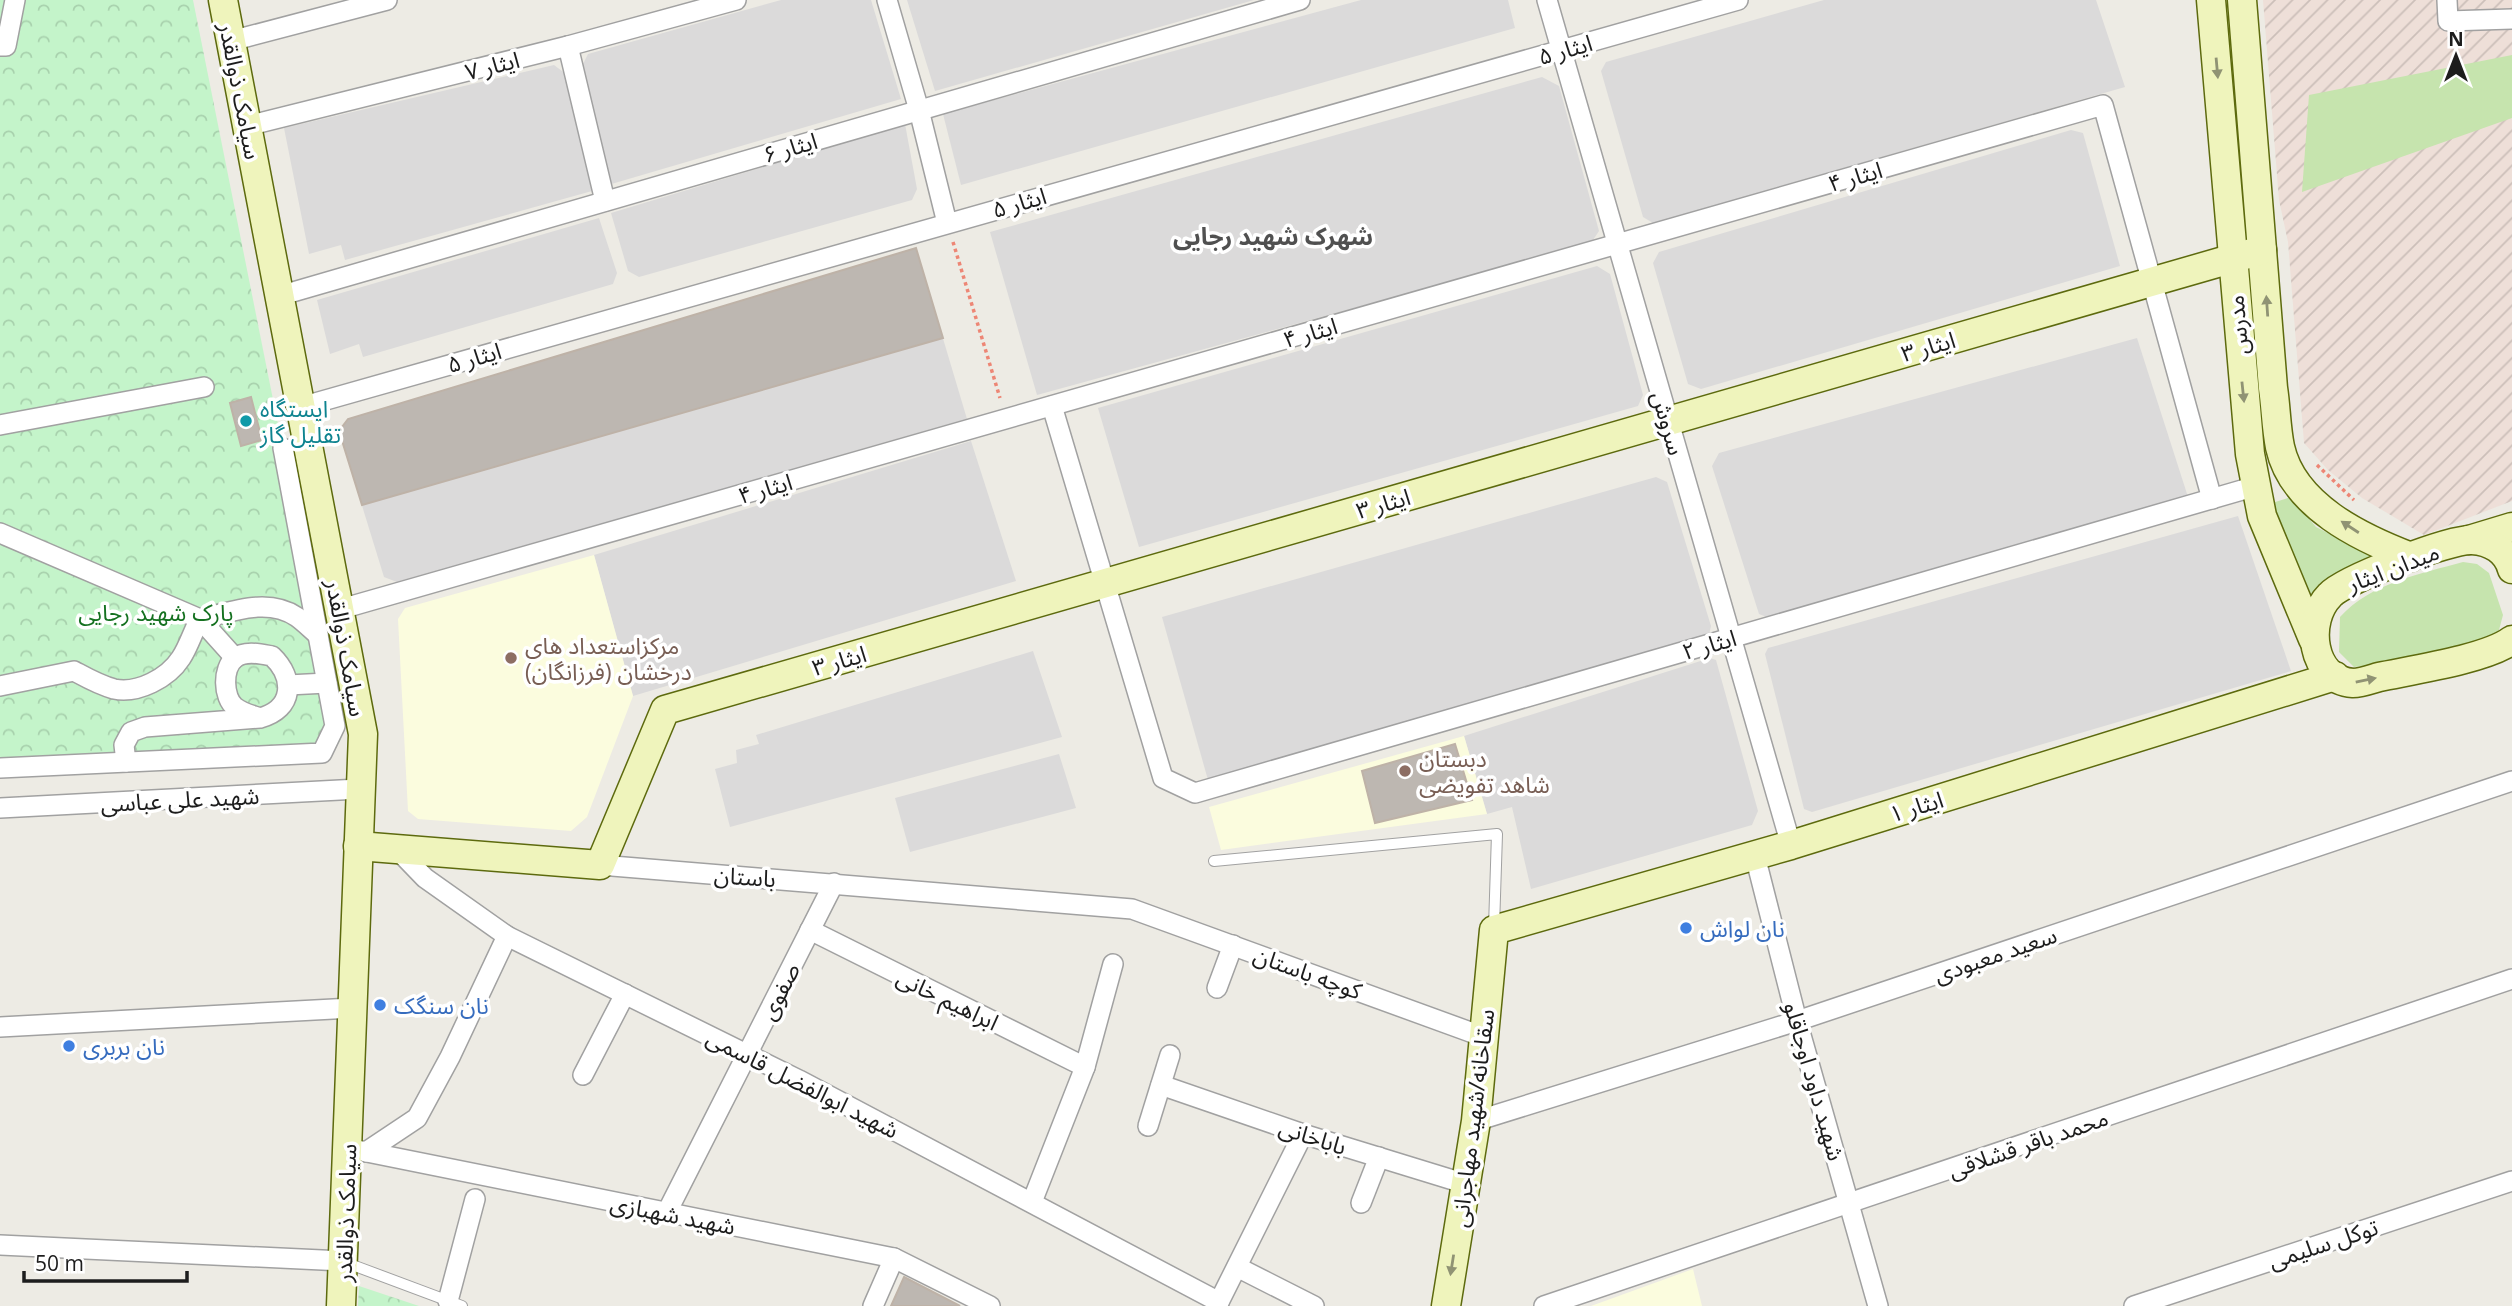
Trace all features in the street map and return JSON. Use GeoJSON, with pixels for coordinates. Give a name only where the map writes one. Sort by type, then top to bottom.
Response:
{"type":"FeatureCollection","features":[{"type":"Feature","properties":{"kind":"street"},"geometry":{"type":"LineString","coordinates":[[0,46],[6,46],[15,0]]}},
{"type":"Feature","properties":{"kind":"street","name":"سیامک ذوالقدر"},"geometry":{"type":"LineString","coordinates":[[223,0],[363,734],[352,1007],[356,1150],[343,1261],[341,1306]]}},
{"type":"Feature","properties":{"kind":"street"},"geometry":{"type":"LineString","coordinates":[[231,41],[387,0]]}},
{"type":"Feature","properties":{"kind":"street","name":"ایثار ۷"},"geometry":{"type":"LineString","coordinates":[[247,126],[568,46],[736,0]]}},
{"type":"Feature","properties":{"kind":"street"},"geometry":{"type":"LineString","coordinates":[[887,0],[919,110],[947,223]]}},
{"type":"Feature","properties":{"kind":"street","name":"ایثار ۶"},"geometry":{"type":"LineString","coordinates":[[279,296],[919,110],[1245,8],[1300,0]]}},
{"type":"Feature","properties":{"kind":"street","name":"سروش"},"geometry":{"type":"LineString","coordinates":[[1547,0],[1791,845]]}},
{"type":"Feature","properties":{"kind":"street","name":"ایثار ۵"},"geometry":{"type":"LineString","coordinates":[[301,407],[1738,0]]}},
{"type":"Feature","properties":{"kind":"street","name":"مدرس"},"geometry":{"type":"LineString","coordinates":[[2211,0],[2250,454],[2262,516],[2313,639]]}},
{"type":"Feature","properties":{"kind":"street","name":"مدرس"},"geometry":{"type":"LineString","coordinates":[[2242,0],[2280,449],[2292,476],[2314,504],[2375,543],[2411,557]]}},
{"type":"Feature","properties":{"kind":"street"},"geometry":{"type":"LineString","coordinates":[[2447,0],[2448,22],[2512,19]]}},
{"type":"Feature","properties":{"kind":"street"},"geometry":{"type":"LineString","coordinates":[[568,46],[605,201]]}},
{"type":"Feature","properties":{"kind":"street","name":"ایثار ۴"},"geometry":{"type":"LineString","coordinates":[[341,609],[2103,105],[2152,282]]}},
{"type":"Feature","properties":{"kind":"street","name":"ایثار ۳"},"geometry":{"type":"LineString","coordinates":[[600,865],[665,710],[2262,250]]}},
{"type":"Feature","properties":{"kind":"street"},"geometry":{"type":"LineString","coordinates":[[2152,282],[2212,499]]}},
{"type":"Feature","properties":{"kind":"street"},"geometry":{"type":"LineString","coordinates":[[1,421],[204,387]]}},
{"type":"Feature","properties":{"kind":"street"},"geometry":{"type":"LineString","coordinates":[[1052,405],[1105,584]]}},
{"type":"Feature","properties":{"kind":"street"},"geometry":{"type":"LineString","coordinates":[[0,768],[322,753],[335,726],[283,448]]}},
{"type":"Feature","properties":{"kind":"street","name":"ایثار ۲"},"geometry":{"type":"LineString","coordinates":[[1105,584],[1163,778],[1195,793],[2256,486]]}},
{"type":"Feature","properties":{"kind":"street"},"geometry":{"type":"LineString","coordinates":[[2469,540],[2512,527]]}},
{"type":"Feature","properties":{"kind":"street"},"geometry":{"type":"LineString","coordinates":[[0,533],[200,619],[235,657]]}},
{"type":"Feature","properties":{"kind":"street","name":"میدان ایثار"},"geometry":{"type":"LineString","coordinates":[[2313,639],[2317,615],[2327,598],[2339,587],[2371,572],[2469,540],[2485,542],[2511,556]]}},
{"type":"Feature","properties":{"kind":"street"},"geometry":{"type":"LineString","coordinates":[[0,686],[74,671],[117,690],[140,687],[162,679],[180,659],[200,619],[230,611],[262,607],[295,615],[318,635]]}},
{"type":"Feature","properties":{"kind":"street"},"geometry":{"type":"LineString","coordinates":[[2313,639],[2322,665],[2335,676],[2353,683],[2442,664],[2501,647],[2512,640]]}},
{"type":"Feature","properties":{"kind":"street"},"geometry":{"type":"LineString","coordinates":[[125,762],[124,745],[131,732],[145,727],[261,718],[278,710],[288,691],[288,675],[272,656],[245,654],[235,657],[226,674],[227,696],[234,707],[261,718]]}},
{"type":"Feature","properties":{"kind":"street","name":"ایثار ۱"},"geometry":{"type":"LineString","coordinates":[[1494,930],[1755,856],[2335,676]]}},
{"type":"Feature","properties":{"kind":"street"},"geometry":{"type":"LineString","coordinates":[[288,685],[327,682]]}},
{"type":"Feature","properties":{"kind":"street","name":"سعید معبودی"},"geometry":{"type":"LineString","coordinates":[[1476,1121],[1797,1021],[2512,780]]}},
{"type":"Feature","properties":{"kind":"street","name":"شهید علی عباسی"},"geometry":{"type":"LineString","coordinates":[[0,808],[359,789]]}},
{"type":"Feature","properties":{"kind":"street","name":"باستان"},"geometry":{"type":"LineString","coordinates":[[358,846],[1132,909]]}},
{"type":"Feature","properties":{"kind":"street","name":"شهید ابوالفضل قاسمی"},"geometry":{"type":"LineString","coordinates":[[397,849],[425,878],[507,936],[748,1054],[1032,1202],[1218,1304]]}},
{"type":"Feature","properties":{"kind":"street","name":"شهید داود اوجاقلو"},"geometry":{"type":"LineString","coordinates":[[1755,856],[1797,1021],[1878,1306]]}},
{"type":"Feature","properties":{"kind":"street","name":"صفوی"},"geometry":{"type":"LineString","coordinates":[[667,1212],[834,883]]}},
{"type":"Feature","properties":{"kind":"street","name":"کوچه باستان"},"geometry":{"type":"LineString","coordinates":[[1132,909],[1484,1037]]}},
{"type":"Feature","properties":{"kind":"street","name":"ابراهیم خانی"},"geometry":{"type":"LineString","coordinates":[[810,930],[1085,1067]]}},
{"type":"Feature","properties":{"kind":"street","name":"سقاخانه/شهید مهاجرانی"},"geometry":{"type":"LineString","coordinates":[[1446,1306],[1476,1121],[1494,930]]}},
{"type":"Feature","properties":{"kind":"street"},"geometry":{"type":"LineString","coordinates":[[356,1150],[417,1118],[450,1057],[507,936]]}},
{"type":"Feature","properties":{"kind":"street"},"geometry":{"type":"LineString","coordinates":[[1217,988],[1233,945]]}},
{"type":"Feature","properties":{"kind":"street"},"geometry":{"type":"LineString","coordinates":[[1032,1202],[1085,1067],[1113,964]]}},
{"type":"Feature","properties":{"kind":"street","name":"محمد باقر قشلاقی"},"geometry":{"type":"LineString","coordinates":[[1544,1306],[2512,979]]}},
{"type":"Feature","properties":{"kind":"street"},"geometry":{"type":"LineString","coordinates":[[583,1075],[625,994]]}},
{"type":"Feature","properties":{"kind":"street"},"geometry":{"type":"LineString","coordinates":[[0,1027],[352,1007]]}},
{"type":"Feature","properties":{"kind":"street"},"geometry":{"type":"LineString","coordinates":[[1148,1126],[1170,1055]]}},
{"type":"Feature","properties":{"kind":"street","name":"باباخانی"},"geometry":{"type":"LineString","coordinates":[[1161,1085],[1303,1134],[1466,1184]]}},
{"type":"Feature","properties":{"kind":"street"},"geometry":{"type":"LineString","coordinates":[[1218,1304],[1303,1134]]}},
{"type":"Feature","properties":{"kind":"street","name":"شهید شهبازی"},"geometry":{"type":"LineString","coordinates":[[356,1150],[894,1258],[990,1306]]}},
{"type":"Feature","properties":{"kind":"street"},"geometry":{"type":"LineString","coordinates":[[1361,1203],[1379,1157]]}},
{"type":"Feature","properties":{"kind":"street","name":"توکل سلیمی"},"geometry":{"type":"LineString","coordinates":[[2134,1306],[2512,1181]]}},
{"type":"Feature","properties":{"kind":"street"},"geometry":{"type":"LineString","coordinates":[[455,1303],[475,1199]]}},
{"type":"Feature","properties":{"kind":"street"},"geometry":{"type":"LineString","coordinates":[[0,1245],[343,1261]]}},
{"type":"Feature","properties":{"kind":"street"},"geometry":{"type":"LineString","coordinates":[[873,1306],[894,1258]]}},
{"type":"Feature","properties":{"kind":"street"},"geometry":{"type":"LineString","coordinates":[[1237,1267],[1314,1306]]}},
{"type":"Feature","properties":{"kind":"lane"},"geometry":{"type":"LineString","coordinates":[[1214,861],[1497,834],[1494,930]]}},
{"type":"Feature","properties":{"kind":"lane"},"geometry":{"type":"LineString","coordinates":[[343,1261],[455,1303]]}},
{"type":"Feature","properties":{"kind":"path"},"geometry":{"type":"LineString","coordinates":[[947,223],[1006,419]]}},
{"type":"Feature","properties":{"kind":"path"},"geometry":{"type":"LineString","coordinates":[[2312,460],[2358,503]]}},
{"type":"Feature","properties":{"kind":"shaded area"},"geometry":{"type":"Polygon","coordinates":[[[781,0],[871,0],[901,99],[608,185],[580,70],[588,54],[781,0]]]}},
{"type":"Feature","properties":{"kind":"shaded area"},"geometry":{"type":"Polygon","coordinates":[[[907,0],[1254,0],[935,91],[907,0]]]}},
{"type":"Feature","properties":{"kind":"shaded area"},"geometry":{"type":"Polygon","coordinates":[[[1361,0],[1508,0],[1515,28],[961,185],[943,114],[1361,0]]]}},
{"type":"Feature","properties":{"kind":"shaded area"},"geometry":{"type":"Polygon","coordinates":[[[1824,0],[2096,0],[2125,87],[1653,223],[1643,217],[1601,71],[1606,62],[1824,0]]]}},
{"type":"Feature","properties":{"kind":"shaded area"},"geometry":{"type":"Polygon","coordinates":[[[2263,0],[2512,0],[2512,501],[2424,535],[2362,498],[2328,470],[2304,443],[2288,242],[2279,200],[2263,0]]]}},
{"type":"Feature","properties":{"kind":"shaded area"},"geometry":{"type":"Polygon","coordinates":[[[554,65],[566,74],[592,191],[345,260],[341,245],[309,254],[284,128],[554,65]]]}},
{"type":"Feature","properties":{"kind":"shaded area"},"geometry":{"type":"Polygon","coordinates":[[[1542,77],[1559,86],[1599,231],[1591,243],[1037,395],[990,232],[1542,77]]]}},
{"type":"Feature","properties":{"kind":"shaded area"},"geometry":{"type":"Polygon","coordinates":[[[905,124],[917,189],[912,200],[639,277],[628,271],[611,213],[905,124]]]}},
{"type":"Feature","properties":{"kind":"shaded area"},"geometry":{"type":"Polygon","coordinates":[[[2071,130],[2083,133],[2120,266],[1701,389],[1688,384],[1653,263],[1659,252],[2071,130]]]}},
{"type":"Feature","properties":{"kind":"shaded area"},"geometry":{"type":"Polygon","coordinates":[[[599,218],[617,273],[613,284],[363,357],[359,344],[330,354],[317,300],[599,218]]]}},
{"type":"Feature","properties":{"kind":"shaded area"},"geometry":{"type":"Polygon","coordinates":[[[916,248],[967,419],[397,582],[384,577],[339,431],[348,419],[916,248]]]}},
{"type":"Feature","properties":{"kind":"shaded area"},"geometry":{"type":"Polygon","coordinates":[[[1597,266],[1610,274],[1643,395],[1638,406],[1139,547],[1098,408],[1597,266]]]}},
{"type":"Feature","properties":{"kind":"shaded area"},"geometry":{"type":"Polygon","coordinates":[[[2137,338],[2188,497],[1769,618],[1759,614],[1712,466],[1719,453],[2137,338]]]}},
{"type":"Feature","properties":{"kind":"shaded area"},"geometry":{"type":"Polygon","coordinates":[[[971,441],[1016,581],[633,696],[594,555],[971,441]]]}},
{"type":"Feature","properties":{"kind":"shaded area"},"geometry":{"type":"Polygon","coordinates":[[[1656,477],[1667,482],[1711,626],[1709,635],[1208,780],[1162,617],[1656,477]]]}},
{"type":"Feature","properties":{"kind":"shaded area"},"geometry":{"type":"Polygon","coordinates":[[[2238,516],[2291,671],[1812,812],[1804,809],[1765,654],[1768,648],[2238,516]]]}},
{"type":"Feature","properties":{"kind":"shaded area","name":"مرکزاستعداد های درخشان (فرزانگان)"},"geometry":{"type":"Polygon","coordinates":[[[594,555],[633,696],[587,817],[571,831],[418,819],[408,811],[398,619],[405,608],[594,555]]]}},
{"type":"Feature","properties":{"kind":"shaded area"},"geometry":{"type":"Polygon","coordinates":[[[1033,651],[1062,737],[730,827],[715,769],[737,763],[736,750],[759,744],[756,735],[1033,651]]]}},
{"type":"Feature","properties":{"kind":"shaded area"},"geometry":{"type":"Polygon","coordinates":[[[1710,658],[1716,660],[1758,811],[1752,825],[1531,889],[1512,807],[1487,814],[1464,736],[1710,658]]]}},
{"type":"Feature","properties":{"kind":"shaded area","name":"دبستان شاهد تفویضی"},"geometry":{"type":"Polygon","coordinates":[[[1464,736],[1487,814],[1221,850],[1209,807],[1464,736]]]}},
{"type":"Feature","properties":{"kind":"shaded area"},"geometry":{"type":"Polygon","coordinates":[[[1059,754],[1076,808],[910,852],[895,798],[1059,754]]]}},
{"type":"Feature","properties":{"kind":"shaded area"},"geometry":{"type":"Polygon","coordinates":[[[1693,1269],[1702,1306],[1591,1306],[1693,1269]]]}},
{"type":"Feature","properties":{"kind":"green space","name":"پارک شهید رجایی"},"geometry":{"type":"Polygon","coordinates":[[[0,0],[193,0],[341,739],[328,761],[0,777],[0,0]]]}},
{"type":"Feature","properties":{"kind":"green space"},"geometry":{"type":"Polygon","coordinates":[[[2512,55],[2512,118],[2302,192],[2309,95],[2512,55]]]}},
{"type":"Feature","properties":{"kind":"green space"},"geometry":{"type":"Polygon","coordinates":[[[2291,497],[2316,527],[2374,556],[2311,594],[2272,503],[2291,497]]]}},
{"type":"Feature","properties":{"kind":"green space"},"geometry":{"type":"Polygon","coordinates":[[[2463,562],[2477,564],[2489,573],[2503,615],[2499,630],[2491,638],[2401,662],[2354,667],[2339,652],[2340,617],[2352,605],[2397,581],[2463,562]]]}},
{"type":"Feature","properties":{"kind":"green space"},"geometry":{"type":"Polygon","coordinates":[[[359,1286],[419,1306],[358,1306],[359,1286]]]}},
{"type":"Feature","properties":{"kind":"building"},"geometry":{"type":"Polygon","coordinates":[[[916,248],[943,338],[362,505],[339,431],[348,419],[916,248]]]}},
{"type":"Feature","properties":{"kind":"building","name":"ایستگاه تقلیل گاز"},"geometry":{"type":"Polygon","coordinates":[[[251,397],[262,440],[241,446],[230,403],[251,397]]]}},
{"type":"Feature","properties":{"kind":"building"},"geometry":{"type":"Polygon","coordinates":[[[1455,744],[1472,800],[1375,823],[1362,771],[1455,744]]]}},
{"type":"Feature","properties":{"kind":"building"},"geometry":{"type":"Polygon","coordinates":[[[904,1277],[960,1306],[891,1306],[904,1277]]]}},
{"type":"Feature","properties":{"kind":"place","name":"ایستگاه تقلیل گاز"},"geometry":{"type":"Point","coordinates":[246,421]}},
{"type":"Feature","properties":{"kind":"place","name":"مرکزاستعداد های درخشان (فرزانگان)"},"geometry":{"type":"Point","coordinates":[511,658]}},
{"type":"Feature","properties":{"kind":"place","name":"دبستان شاهد تفویضی"},"geometry":{"type":"Point","coordinates":[1405,771]}},
{"type":"Feature","properties":{"kind":"place","name":"نان لواش"},"geometry":{"type":"Point","coordinates":[1686,928]}},
{"type":"Feature","properties":{"kind":"place","name":"نان سنگک"},"geometry":{"type":"Point","coordinates":[380,1005]}},
{"type":"Feature","properties":{"kind":"place","name":"نان بربری"},"geometry":{"type":"Point","coordinates":[69,1046]}},
{"type":"Feature","properties":{"kind":"district","name":"شهرک شهید رجایی"},"geometry":{"type":"Point","coordinates":[1273,235]}}]}
